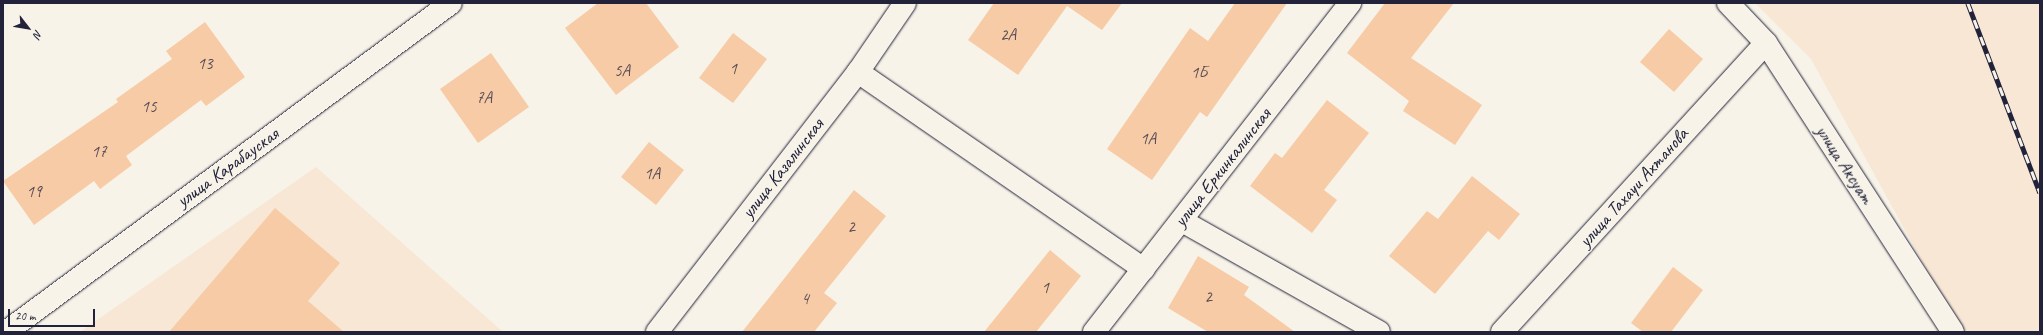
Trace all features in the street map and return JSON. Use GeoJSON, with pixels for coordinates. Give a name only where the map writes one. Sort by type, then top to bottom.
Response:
{"type":"FeatureCollection","features":[{"type":"Feature","properties":{"kind":"street","name":"улица Карабауская"},"geometry":{"type":"LineString","coordinates":[[6,332],[451,3]]}},
{"type":"Feature","properties":{"kind":"street","name":"улица Казалинская"},"geometry":{"type":"LineString","coordinates":[[657,332],[858,72],[906,3]]}},
{"type":"Feature","properties":{"kind":"street","name":"улица Еркинкалинская"},"geometry":{"type":"LineString","coordinates":[[1094,332],[1182,221],[1350,3]]}},
{"type":"Feature","properties":{"kind":"street","name":"улица Аксуат"},"geometry":{"type":"LineString","coordinates":[[1728,3],[1766,43],[1953,332]]}},
{"type":"Feature","properties":{"kind":"street","name":"улица Тахауи Ахтанова"},"geometry":{"type":"LineString","coordinates":[[1502,332],[1766,43]]}},
{"type":"Feature","properties":{"kind":"street"},"geometry":{"type":"LineString","coordinates":[[858,72],[1144,269]]}},
{"type":"Feature","properties":{"kind":"street"},"geometry":{"type":"LineString","coordinates":[[1182,221],[1379,332]]}},
{"type":"Feature","properties":{"kind":"shaded area"},"geometry":{"type":"Polygon","coordinates":[[[1755,3],[2040,3],[2040,332],[1961,332],[1811,59],[1755,3]]]}},
{"type":"Feature","properties":{"kind":"shaded area"},"geometry":{"type":"Polygon","coordinates":[[[316,167],[503,332],[80,332],[316,167]]]}},
{"type":"Feature","properties":{"kind":"building"},"geometry":{"type":"Polygon","coordinates":[[[598,3],[646,3],[679,47],[616,95],[565,28],[598,3]]]}},
{"type":"Feature","properties":{"kind":"building"},"geometry":{"type":"Polygon","coordinates":[[[994,3],[1122,3],[1102,30],[1067,6],[1018,75],[968,40],[994,3]]]}},
{"type":"Feature","properties":{"kind":"building"},"geometry":{"type":"Polygon","coordinates":[[[1235,3],[1287,3],[1207,117],[1200,112],[1152,180],[1107,149],[1190,28],[1208,41],[1235,3]]]}},
{"type":"Feature","properties":{"kind":"building"},"geometry":{"type":"Polygon","coordinates":[[[1385,3],[1454,3],[1411,58],[1482,105],[1455,145],[1403,111],[1409,101],[1347,53],[1385,3]]]}},
{"type":"Feature","properties":{"kind":"building"},"geometry":{"type":"Polygon","coordinates":[[[205,22],[245,77],[206,106],[201,100],[126,156],[132,165],[100,189],[94,181],[34,225],[3,181],[118,102],[116,99],[172,59],[166,51],[205,22]]]}},
{"type":"Feature","properties":{"kind":"building"},"geometry":{"type":"Polygon","coordinates":[[[1669,29],[1703,59],[1674,92],[1640,62],[1669,29]]]}},
{"type":"Feature","properties":{"kind":"building"},"geometry":{"type":"Polygon","coordinates":[[[733,33],[767,59],[733,103],[699,78],[733,33]]]}},
{"type":"Feature","properties":{"kind":"building"},"geometry":{"type":"Polygon","coordinates":[[[491,53],[529,107],[478,143],[440,89],[491,53]]]}},
{"type":"Feature","properties":{"kind":"building"},"geometry":{"type":"Polygon","coordinates":[[[1327,100],[1369,133],[1324,190],[1337,200],[1312,233],[1250,186],[1275,153],[1282,158],[1327,100]]]}},
{"type":"Feature","properties":{"kind":"building"},"geometry":{"type":"Polygon","coordinates":[[[649,142],[684,170],[656,205],[621,177],[649,142]]]}},
{"type":"Feature","properties":{"kind":"building"},"geometry":{"type":"Polygon","coordinates":[[[1472,176],[1520,214],[1499,240],[1488,231],[1435,294],[1389,256],[1427,211],[1438,219],[1472,176]]]}},
{"type":"Feature","properties":{"kind":"building"},"geometry":{"type":"Polygon","coordinates":[[[854,190],[886,216],[824,293],[837,303],[814,332],[742,332],[854,190]]]}},
{"type":"Feature","properties":{"kind":"building"},"geometry":{"type":"Polygon","coordinates":[[[275,208],[340,263],[308,301],[344,332],[169,332],[275,208]]]}},
{"type":"Feature","properties":{"kind":"building"},"geometry":{"type":"Polygon","coordinates":[[[1050,250],[1081,276],[1036,332],[984,332],[1050,250]]]}},
{"type":"Feature","properties":{"kind":"building"},"geometry":{"type":"Polygon","coordinates":[[[1198,256],[1249,287],[1244,295],[1295,332],[1208,332],[1168,308],[1198,256]]]}},
{"type":"Feature","properties":{"kind":"building"},"geometry":{"type":"Polygon","coordinates":[[[1673,267],[1703,290],[1671,332],[1643,332],[1631,323],[1673,267]]]}},
{"type":"Feature","properties":{"kind":"railway"},"geometry":{"type":"LineString","coordinates":[[1968,3],[2040,193]]}}]}
